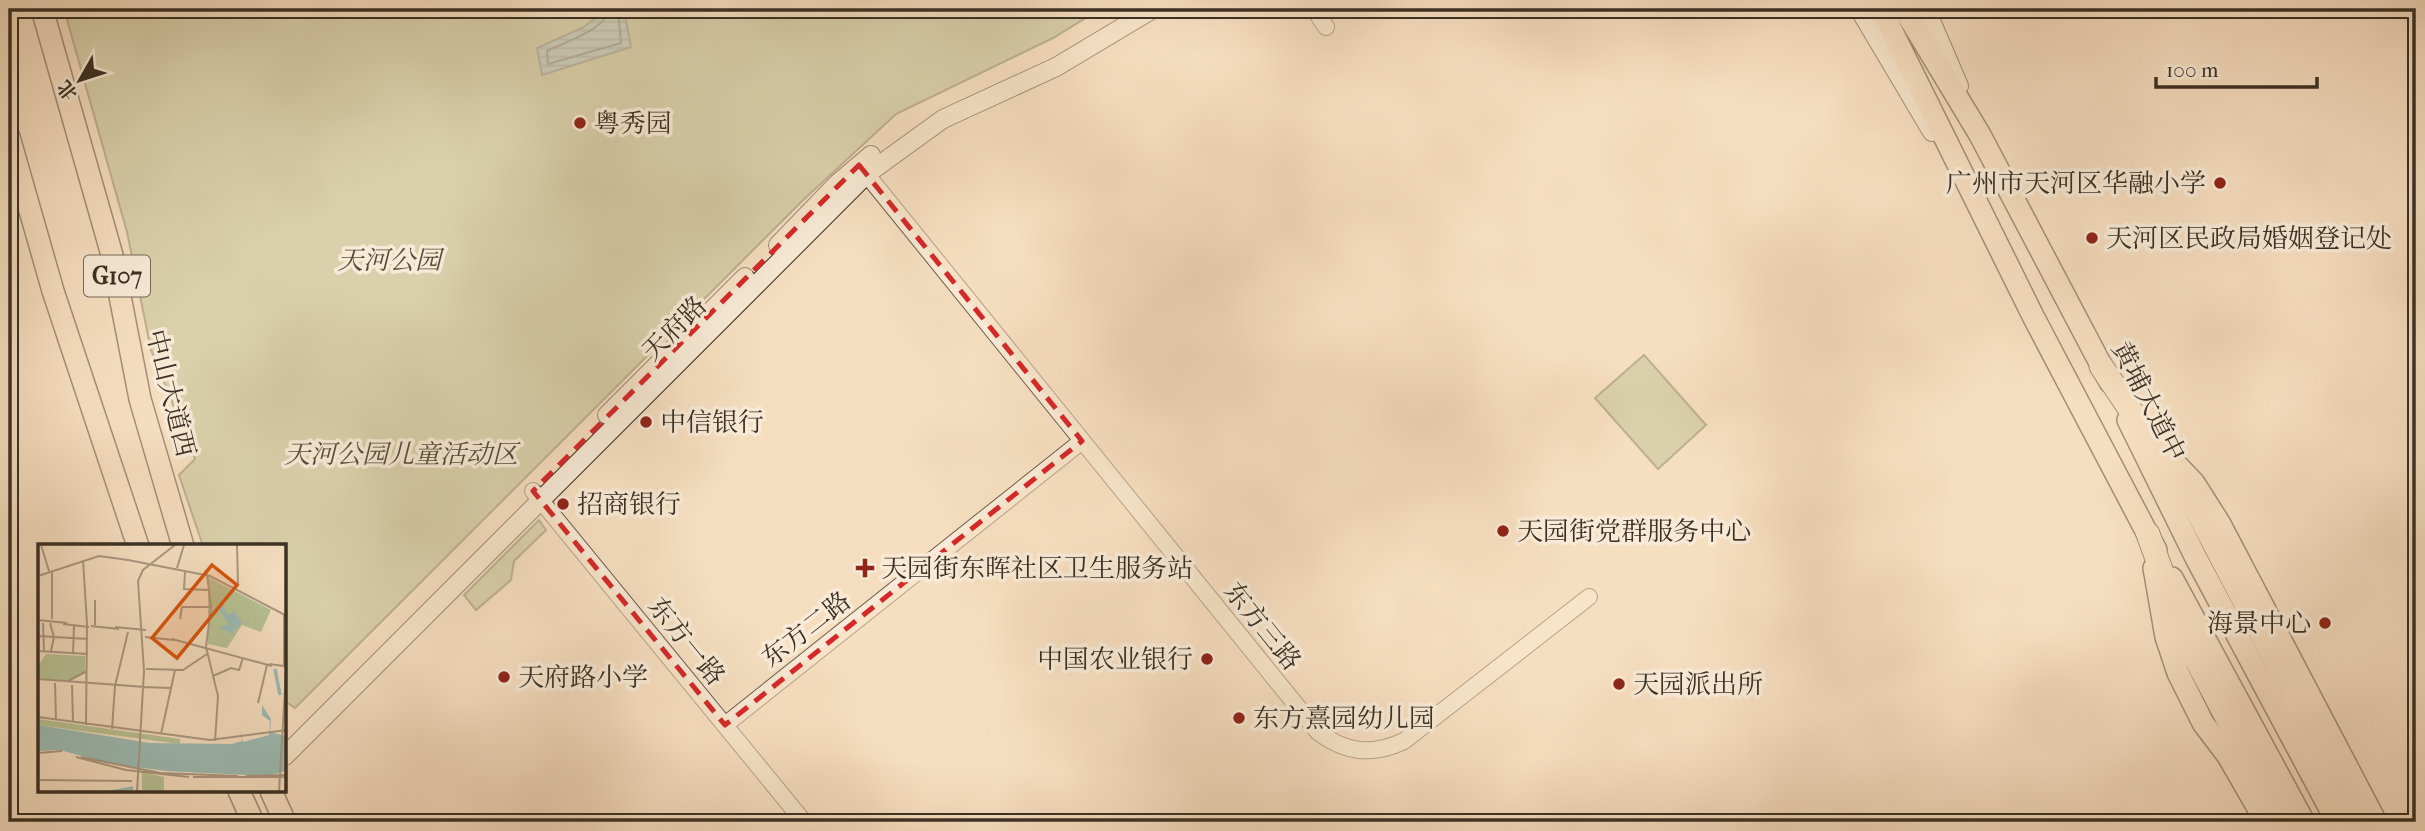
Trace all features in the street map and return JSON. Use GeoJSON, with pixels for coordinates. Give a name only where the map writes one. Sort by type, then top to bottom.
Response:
{"type":"FeatureCollection","features":[{"type":"Feature","properties":{"kind":"highway"},"geometry":{"type":"LineString","coordinates":[[2101,366],[2154,443],[2204,524],[2360,822]]}},
{"type":"Feature","properties":{"kind":"highway"},"geometry":{"type":"LineString","coordinates":[[2148,534],[2188,644],[2282,822]]}},
{"type":"Feature","properties":{"kind":"main road","name":"中山大道西"},"geometry":{"type":"LineString","coordinates":[[42,9],[112,256],[140,399],[182,544]]}},
{"type":"Feature","properties":{"kind":"main road","name":"天府路"},"geometry":{"type":"LineString","coordinates":[[287,754],[537,496],[863,169],[933,112],[1071,47],[1133,9]]}},
{"type":"Feature","properties":{"kind":"main road","name":"天府路"},"geometry":{"type":"LineString","coordinates":[[863,169],[932,126],[1056,67],[1153,9]]}},
{"type":"Feature","properties":{"kind":"main road"},"geometry":{"type":"LineString","coordinates":[[1859,9],[1973,197]]}},
{"type":"Feature","properties":{"kind":"main road"},"geometry":{"type":"LineString","coordinates":[[1881,9],[1973,197],[2148,534],[2304,822]]}},
{"type":"Feature","properties":{"kind":"main road","name":"黄埔大道中"},"geometry":{"type":"LineString","coordinates":[[1904,9],[1980,135],[2101,366],[2196,558],[2337,822]]}},
{"type":"Feature","properties":{"kind":"main road"},"geometry":{"type":"LineString","coordinates":[[1926,9],[1980,135]]}},
{"type":"Feature","properties":{"kind":"main road","name":"G107"},"geometry":{"type":"LineString","coordinates":[[9,137],[53,291],[137,544]]}},
{"type":"Feature","properties":{"kind":"main road"},"geometry":{"type":"LineString","coordinates":[[2154,443],[2194,484],[2211,507],[2376,822]]}},
{"type":"Feature","properties":{"kind":"main road","name":"天府路"},"geometry":{"type":"LineString","coordinates":[[287,737],[537,496]]}},
{"type":"Feature","properties":{"kind":"main road"},"geometry":{"type":"LineString","coordinates":[[2148,534],[2170,653],[2203,723],[2233,765],[2266,822]]}},
{"type":"Feature","properties":{"kind":"main road"},"geometry":{"type":"LineString","coordinates":[[239,792],[253,822]]}},
{"type":"Feature","properties":{"kind":"main road"},"geometry":{"type":"LineString","coordinates":[[271,792],[285,822]]}},
{"type":"Feature","properties":{"kind":"street"},"geometry":{"type":"LineString","coordinates":[[1314,9],[1326,27]]}},
{"type":"Feature","properties":{"kind":"street","name":"东方三路"},"geometry":{"type":"LineString","coordinates":[[863,169],[1318,732],[1334,744],[1360,752],[1385,750],[1404,741],[1589,597]]}},
{"type":"Feature","properties":{"kind":"street","name":"东方二路"},"geometry":{"type":"LineString","coordinates":[[725,725],[1082,441]]}},
{"type":"Feature","properties":{"kind":"street","name":"东方一路"},"geometry":{"type":"LineString","coordinates":[[537,496],[804,822]]}},
{"type":"Feature","properties":{"kind":"highlighted area"},"geometry":{"type":"Polygon","coordinates":[[[859,165],[1082,441],[725,725],[533,491],[859,165]]]}},
{"type":"Feature","properties":{"kind":"green space","name":"天河公园"},"geometry":{"type":"Polygon","coordinates":[[[64,9],[1100,9],[1053,38],[896,114],[801,202],[295,708],[287,702],[287,544],[202,544],[179,475],[195,459],[151,350],[127,232],[64,9]]]}},
{"type":"Feature","properties":{"kind":"green space"},"geometry":{"type":"Polygon","coordinates":[[[1644,355],[1706,425],[1658,469],[1595,398],[1644,355]]]}},
{"type":"Feature","properties":{"kind":"green space"},"geometry":{"type":"Polygon","coordinates":[[[539,520],[546,530],[514,561],[511,580],[476,610],[464,595],[539,520]]]}},
{"type":"Feature","properties":{"kind":"water"},"geometry":{"type":"Polygon","coordinates":[[[606,9],[624,9],[631,47],[542,75],[537,48],[584,27],[606,9]]]}},
{"type":"Feature","properties":{"kind":"place","name":"粤秀园"},"geometry":{"type":"Point","coordinates":[580,123]}},
{"type":"Feature","properties":{"kind":"place","name":"广州市天河区华融小学"},"geometry":{"type":"Point","coordinates":[2220,183]}},
{"type":"Feature","properties":{"kind":"place","name":"天河区民政局婚姻登记处"},"geometry":{"type":"Point","coordinates":[2092,238]}},
{"type":"Feature","properties":{"kind":"place","name":"中信银行"},"geometry":{"type":"Point","coordinates":[646,422]}},
{"type":"Feature","properties":{"kind":"place","name":"招商银行"},"geometry":{"type":"Point","coordinates":[563,504]}},
{"type":"Feature","properties":{"kind":"place","name":"天园街党群服务中心"},"geometry":{"type":"Point","coordinates":[1503,531]}},
{"type":"Feature","properties":{"kind":"place","name":"天园街东晖社区卫生服务站"},"geometry":{"type":"Point","coordinates":[865,568]}},
{"type":"Feature","properties":{"kind":"place","name":"海景中心"},"geometry":{"type":"Point","coordinates":[2325,623]}},
{"type":"Feature","properties":{"kind":"place","name":"中国农业银行"},"geometry":{"type":"Point","coordinates":[1207,659]}},
{"type":"Feature","properties":{"kind":"place","name":"天府路小学"},"geometry":{"type":"Point","coordinates":[504,677]}},
{"type":"Feature","properties":{"kind":"place","name":"天园派出所"},"geometry":{"type":"Point","coordinates":[1619,684]}},
{"type":"Feature","properties":{"kind":"place","name":"东方熹园幼儿园"},"geometry":{"type":"Point","coordinates":[1239,718]}},
{"type":"Feature","properties":{"kind":"park label","name":"天河公园儿童活动区"},"geometry":{"type":"Point","coordinates":[401,454]}}]}
